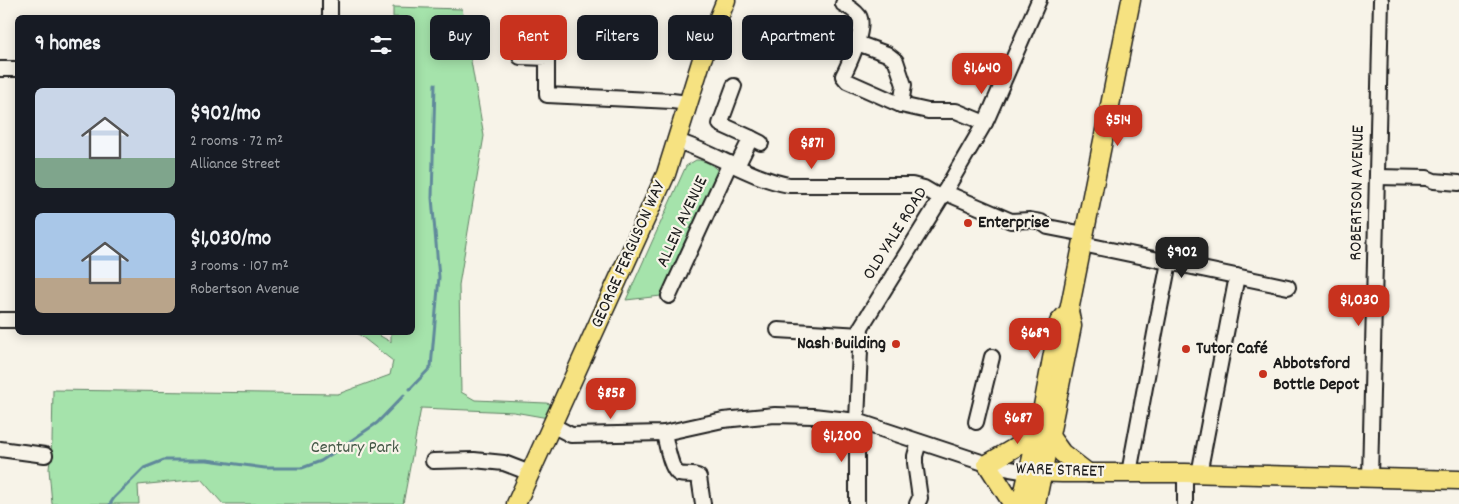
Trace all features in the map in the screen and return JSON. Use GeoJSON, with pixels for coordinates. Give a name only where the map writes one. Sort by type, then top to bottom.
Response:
{"type":"FeatureCollection","features":[{"type":"Feature","properties":{"kind":"main road","name":"GEORGE FERGUSON WAY"},"geometry":{"type":"LineString","coordinates":[[516,504],[659,189],[677,141],[708,43],[726,0]]}},
{"type":"Feature","properties":{"kind":"main road"},"geometry":{"type":"LineString","coordinates":[[1021,504],[1035,472],[1044,431],[1059,322],[1069,311],[1131,0]]}},
{"type":"Feature","properties":{"kind":"main road"},"geometry":{"type":"LineString","coordinates":[[1012,504],[987,464],[1044,431]]}},
{"type":"Feature","properties":{"kind":"main road"},"geometry":{"type":"LineString","coordinates":[[1044,431],[1062,452],[1088,473]]}},
{"type":"Feature","properties":{"kind":"main road"},"geometry":{"type":"LineString","coordinates":[[1035,472],[1036,504]]}},
{"type":"Feature","properties":{"kind":"main road","name":"WARE STREET"},"geometry":{"type":"LineString","coordinates":[[1035,472],[1459,480]]}},
{"type":"Feature","properties":{"kind":"street"},"geometry":{"type":"LineString","coordinates":[[330,0],[330,15]]}},
{"type":"Feature","properties":{"kind":"street"},"geometry":{"type":"LineString","coordinates":[[845,0],[843,4],[851,8],[860,17],[857,43],[844,76],[847,81],[901,105],[928,111],[956,111],[985,123]]}},
{"type":"Feature","properties":{"kind":"street","name":"OLD YALE ROAD"},"geometry":{"type":"LineString","coordinates":[[857,504],[857,421],[861,327],[943,195],[985,123],[1039,0]]}},
{"type":"Feature","properties":{"kind":"street","name":"ROBERTSON AVENUE"},"geometry":{"type":"LineString","coordinates":[[1370,478],[1380,0]]}},
{"type":"Feature","properties":{"kind":"street"},"geometry":{"type":"LineString","coordinates":[[857,43],[887,54],[896,61],[904,85],[901,105]]}},
{"type":"Feature","properties":{"kind":"street"},"geometry":{"type":"LineString","coordinates":[[547,60],[547,95],[672,100],[688,103]]}},
{"type":"Feature","properties":{"kind":"street"},"geometry":{"type":"LineString","coordinates":[[0,69],[15,69]]}},
{"type":"Feature","properties":{"kind":"street","name":"ALLEN AVENUE"},"geometry":{"type":"LineString","coordinates":[[669,296],[733,165],[756,141],[720,124],[734,86]]}},
{"type":"Feature","properties":{"kind":"street"},"geometry":{"type":"LineString","coordinates":[[677,141],[733,165],[789,185],[912,185],[1011,221],[1030,220],[1040,222],[1048,228],[1083,239],[1169,262],[1288,286]]}},
{"type":"Feature","properties":{"kind":"street"},"geometry":{"type":"LineString","coordinates":[[1377,177],[1427,178],[1434,181],[1459,183]]}},
{"type":"Feature","properties":{"kind":"street"},"geometry":{"type":"LineString","coordinates":[[1129,473],[1169,262]]}},
{"type":"Feature","properties":{"kind":"street"},"geometry":{"type":"LineString","coordinates":[[1185,504],[1237,276]]}},
{"type":"Feature","properties":{"kind":"street"},"geometry":{"type":"LineString","coordinates":[[0,320],[15,320]]}},
{"type":"Feature","properties":{"kind":"street"},"geometry":{"type":"LineString","coordinates":[[778,330],[861,335]]}},
{"type":"Feature","properties":{"kind":"street"},"geometry":{"type":"LineString","coordinates":[[976,422],[992,357]]}},
{"type":"Feature","properties":{"kind":"street","name":"WARE STREET"},"geometry":{"type":"LineString","coordinates":[[552,425],[571,435],[664,433],[723,420],[775,415],[814,416],[857,421],[987,464],[1035,472]]}},
{"type":"Feature","properties":{"kind":"street"},"geometry":{"type":"LineString","coordinates":[[664,433],[671,462],[677,473],[699,477],[703,504]]}},
{"type":"Feature","properties":{"kind":"street"},"geometry":{"type":"LineString","coordinates":[[917,504],[920,498],[915,456],[919,442]]}},
{"type":"Feature","properties":{"kind":"street"},"geometry":{"type":"LineString","coordinates":[[0,449],[46,455]]}},
{"type":"Feature","properties":{"kind":"street"},"geometry":{"type":"LineString","coordinates":[[433,461],[474,460],[504,463],[530,473]]}},
{"type":"Feature","properties":{"kind":"green space","name":"Century Park"},"geometry":{"type":"Polygon","coordinates":[[[393,7],[462,9],[463,15],[430,15],[430,60],[471,60],[484,136],[459,285],[461,392],[475,400],[546,403],[559,406],[554,419],[514,412],[421,408],[403,504],[223,504],[201,479],[138,485],[139,504],[52,504],[49,469],[52,442],[53,390],[338,394],[390,375],[393,361],[360,335],[379,335],[391,342],[391,335],[415,335],[415,15],[393,15],[393,7]]]}},
{"type":"Feature","properties":{"kind":"green space"},"geometry":{"type":"Polygon","coordinates":[[[696,160],[709,163],[719,172],[661,296],[626,300],[686,166],[696,160]]]}},
{"type":"Feature","properties":{"kind":"waterway"},"geometry":{"type":"LineString","coordinates":[[410,389],[431,367],[439,277],[432,198],[435,84]]}},
{"type":"Feature","properties":{"kind":"waterway"},"geometry":{"type":"LineString","coordinates":[[110,504],[144,468],[164,460],[207,460],[265,468],[302,468],[321,461],[377,423],[404,395]]}},
{"type":"Feature","properties":{"kind":"place","name":"Enterprise"},"geometry":{"type":"Point","coordinates":[968,223]}},
{"type":"Feature","properties":{"kind":"place","name":"Nash Building"},"geometry":{"type":"Point","coordinates":[896,344]}},
{"type":"Feature","properties":{"kind":"place","name":"Tutor Café"},"geometry":{"type":"Point","coordinates":[1186,349]}},
{"type":"Feature","properties":{"kind":"place","name":"Abbotsford Bottle Depot"},"geometry":{"type":"Point","coordinates":[1263,374]}}]}
